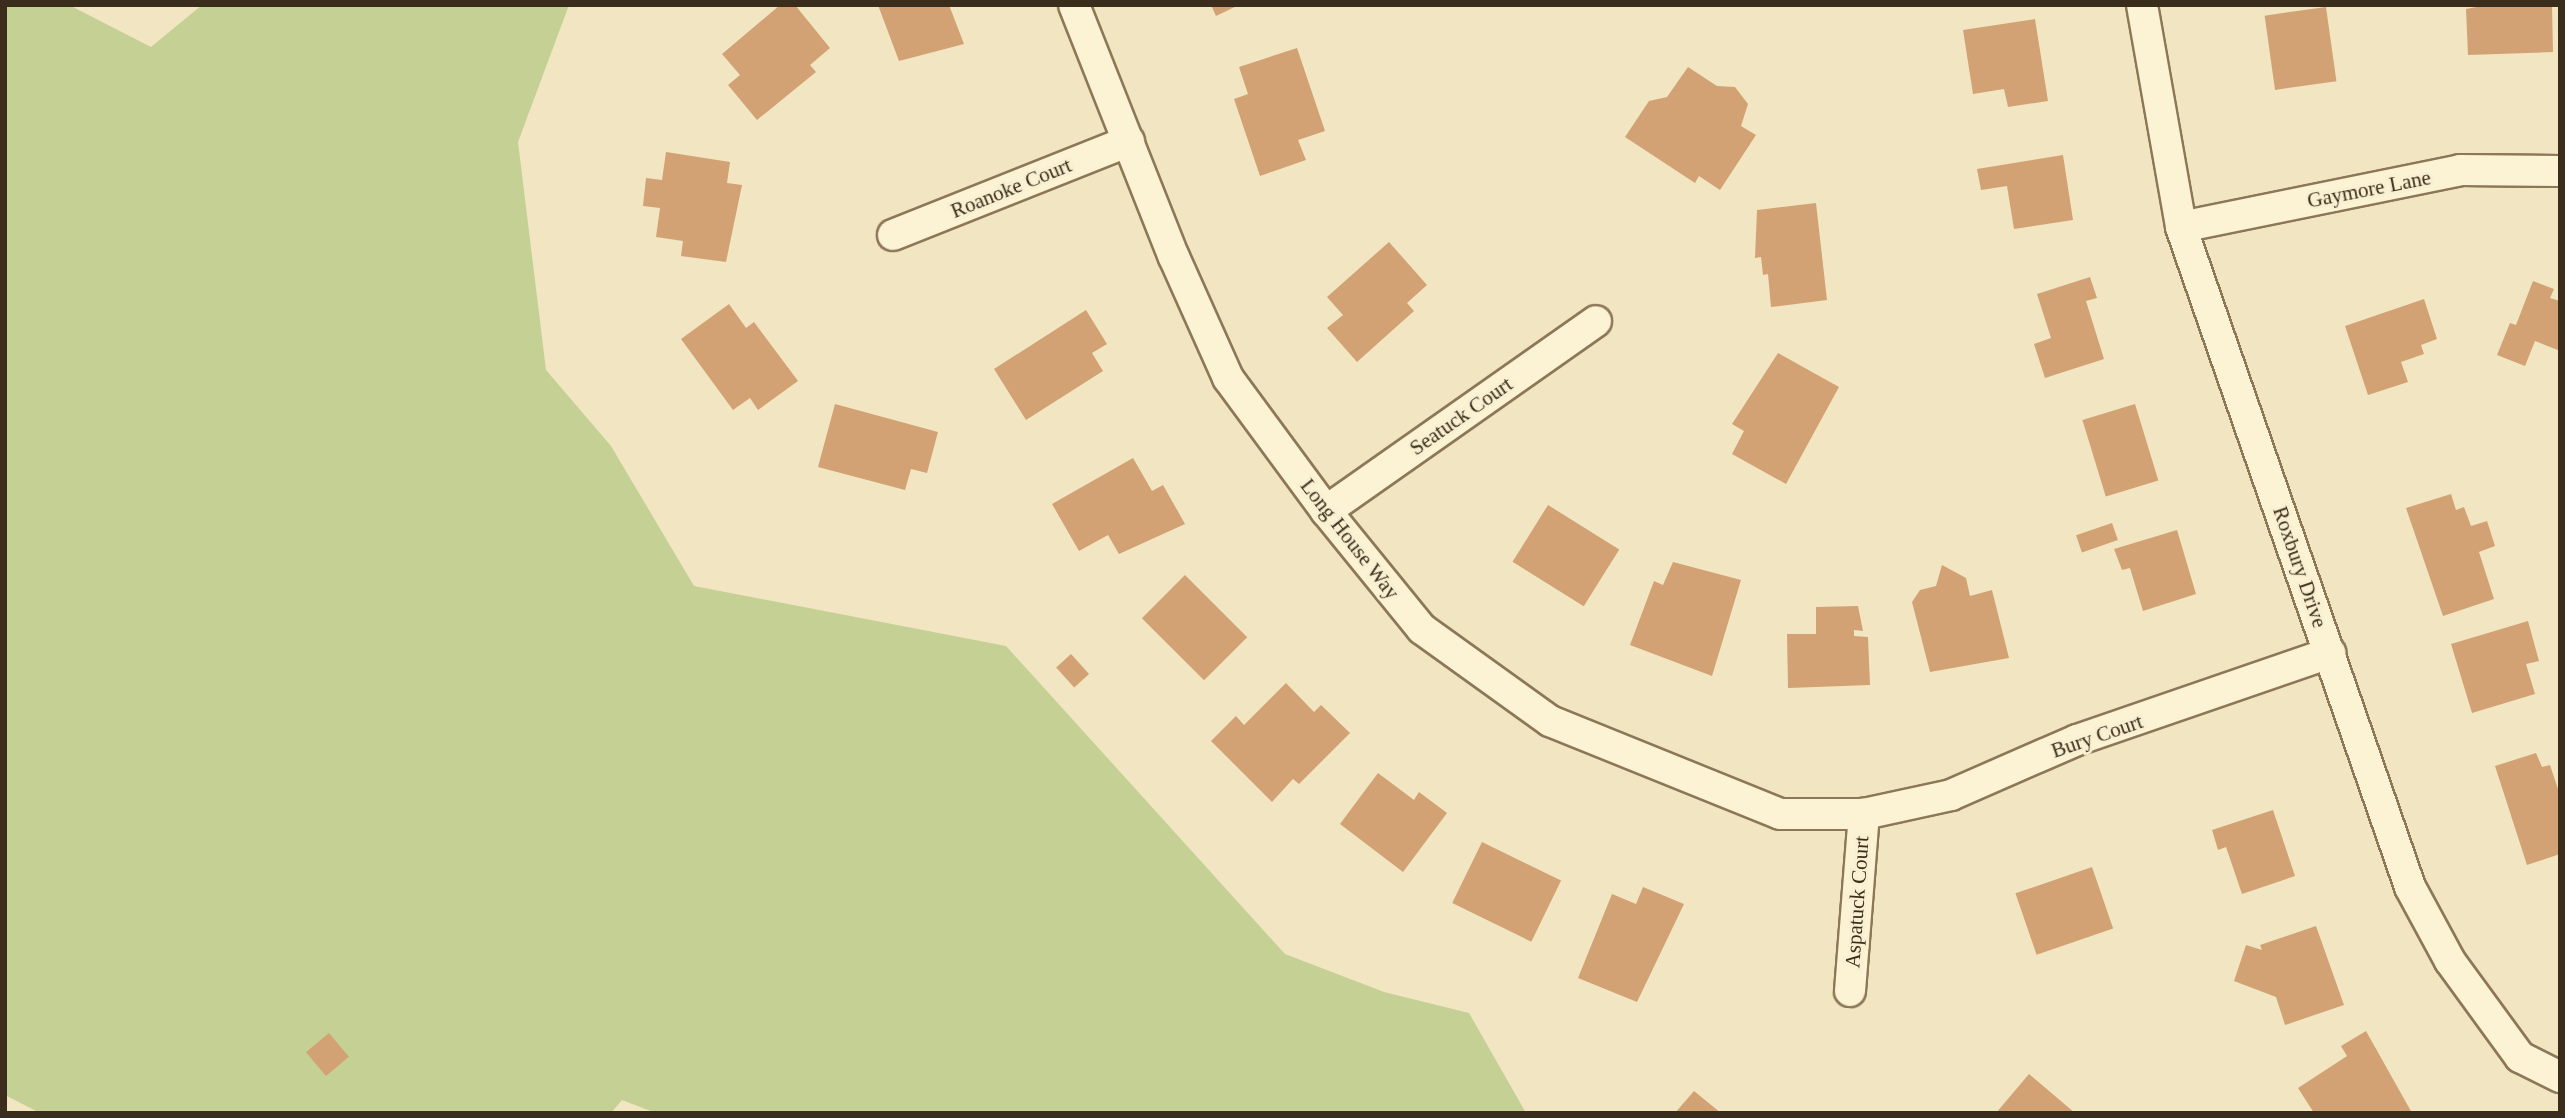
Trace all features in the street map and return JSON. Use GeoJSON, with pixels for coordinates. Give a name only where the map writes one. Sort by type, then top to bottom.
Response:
{"type":"FeatureCollection","features":[{"type":"Feature","properties":{"kind":"street","name":"Long House Way"},"geometry":{"type":"LineString","coordinates":[[1074,5],[1228,378],[1326,511],[1422,629],[1550,721],[1780,814],[1864,814]]}},
{"type":"Feature","properties":{"kind":"street","name":"Roxbury Drive"},"geometry":{"type":"LineString","coordinates":[[2142,5],[2181,227],[2410,887],[2450,961],[2520,1057],[2560,1077]]}},
{"type":"Feature","properties":{"kind":"street","name":"Roanoke Court"},"geometry":{"type":"LineString","coordinates":[[893,235],[1129,141]]}},
{"type":"Feature","properties":{"kind":"street","name":"Gaymore Lane"},"geometry":{"type":"LineString","coordinates":[[2181,227],[2460,170],[2560,171]]}},
{"type":"Feature","properties":{"kind":"street","name":"Seatuck Court"},"geometry":{"type":"LineString","coordinates":[[1326,511],[1597,321]]}},
{"type":"Feature","properties":{"kind":"street","name":"Bury Court"},"geometry":{"type":"LineString","coordinates":[[1864,814],[1951,795],[2077,740],[2330,653]]}},
{"type":"Feature","properties":{"kind":"street","name":"Aspatuck Court"},"geometry":{"type":"LineString","coordinates":[[1850,991],[1864,814]]}},
{"type":"Feature","properties":{"kind":"green space"},"geometry":{"type":"Polygon","coordinates":[[[5,5],[69,5],[151,47],[202,5],[569,5],[518,142],[546,370],[611,446],[694,586],[1006,646],[1285,954],[1384,992],[1469,1013],[1526,1113],[656,1113],[622,1100],[611,1113],[40,1113],[5,1095],[5,5]]]}},
{"type":"Feature","properties":{"kind":"building"},"geometry":{"type":"Polygon","coordinates":[[[780,5],[795,5],[830,48],[810,65],[816,72],[757,120],[728,85],[740,75],[722,54],[780,5]]]}},
{"type":"Feature","properties":{"kind":"building"},"geometry":{"type":"Polygon","coordinates":[[[878,5],[949,5],[964,44],[899,61],[878,5]]]}},
{"type":"Feature","properties":{"kind":"building"},"geometry":{"type":"Polygon","coordinates":[[[1211,5],[1239,5],[1216,16],[1211,5]]]}},
{"type":"Feature","properties":{"kind":"building"},"geometry":{"type":"Polygon","coordinates":[[[2487,5],[2552,5],[2553,52],[2468,55],[2466,9],[2487,5]]]}},
{"type":"Feature","properties":{"kind":"building"},"geometry":{"type":"Polygon","coordinates":[[[2326,7],[2336,81],[2275,90],[2265,16],[2326,7]]]}},
{"type":"Feature","properties":{"kind":"building"},"geometry":{"type":"Polygon","coordinates":[[[2035,19],[2048,101],[2008,107],[2004,89],[1973,94],[1963,30],[2035,19]]]}},
{"type":"Feature","properties":{"kind":"building"},"geometry":{"type":"Polygon","coordinates":[[[1297,48],[1325,131],[1298,140],[1306,160],[1260,176],[1234,99],[1248,94],[1239,67],[1297,48]]]}},
{"type":"Feature","properties":{"kind":"building"},"geometry":{"type":"Polygon","coordinates":[[[1688,67],[1717,86],[1735,87],[1748,104],[1741,126],[1756,135],[1720,190],[1699,176],[1695,183],[1625,137],[1649,101],[1667,97],[1688,67]]]}},
{"type":"Feature","properties":{"kind":"building"},"geometry":{"type":"Polygon","coordinates":[[[666,152],[730,162],[727,183],[742,185],[726,262],[681,256],[683,241],[656,237],[660,208],[643,206],[646,178],[662,180],[666,152]]]}},
{"type":"Feature","properties":{"kind":"building"},"geometry":{"type":"Polygon","coordinates":[[[2063,155],[2073,220],[2014,229],[2007,186],[1981,190],[1977,169],[2063,155]]]}},
{"type":"Feature","properties":{"kind":"building"},"geometry":{"type":"Polygon","coordinates":[[[1816,203],[1827,300],[1771,307],[1768,274],[1763,275],[1761,257],[1755,258],[1757,210],[1816,203]]]}},
{"type":"Feature","properties":{"kind":"building"},"geometry":{"type":"Polygon","coordinates":[[[1389,242],[1427,285],[1407,303],[1414,311],[1357,362],[1327,328],[1343,315],[1327,297],[1389,242]]]}},
{"type":"Feature","properties":{"kind":"building"},"geometry":{"type":"Polygon","coordinates":[[[2090,277],[2097,298],[2086,301],[2104,359],[2045,378],[2034,344],[2051,338],[2037,294],[2090,277]]]}},
{"type":"Feature","properties":{"kind":"building"},"geometry":{"type":"Polygon","coordinates":[[[2533,281],[2554,289],[2550,298],[2560,301],[2560,351],[2535,341],[2525,366],[2497,355],[2510,323],[2516,325],[2533,281]]]}},
{"type":"Feature","properties":{"kind":"building"},"geometry":{"type":"Polygon","coordinates":[[[2424,299],[2437,339],[2421,345],[2424,354],[2401,362],[2408,382],[2368,395],[2345,326],[2424,299]]]}},
{"type":"Feature","properties":{"kind":"building"},"geometry":{"type":"Polygon","coordinates":[[[729,304],[746,328],[754,322],[798,381],[758,410],[750,398],[733,410],[681,339],[729,304]]]}},
{"type":"Feature","properties":{"kind":"building"},"geometry":{"type":"Polygon","coordinates":[[[1086,310],[1107,344],[1092,353],[1103,371],[1026,420],[994,369],[1086,310]]]}},
{"type":"Feature","properties":{"kind":"building"},"geometry":{"type":"Polygon","coordinates":[[[1778,353],[1839,387],[1786,484],[1732,454],[1744,431],[1732,424],[1778,353]]]}},
{"type":"Feature","properties":{"kind":"building"},"geometry":{"type":"Polygon","coordinates":[[[835,404],[938,432],[927,473],[911,469],[905,490],[818,467],[835,404]]]}},
{"type":"Feature","properties":{"kind":"building"},"geometry":{"type":"Polygon","coordinates":[[[2135,404],[2158,481],[2106,497],[2082,420],[2135,404]]]}},
{"type":"Feature","properties":{"kind":"building"},"geometry":{"type":"Polygon","coordinates":[[[1133,458],[1152,491],[1163,485],[1185,524],[1119,554],[1108,535],[1079,551],[1052,504],[1133,458]]]}},
{"type":"Feature","properties":{"kind":"building"},"geometry":{"type":"Polygon","coordinates":[[[2451,494],[2456,510],[2464,507],[2471,526],[2487,521],[2495,546],[2479,552],[2494,599],[2443,616],[2406,508],[2451,494]]]}},
{"type":"Feature","properties":{"kind":"building"},"geometry":{"type":"Polygon","coordinates":[[[1548,505],[1619,550],[1584,606],[1512,562],[1548,505]]]}},
{"type":"Feature","properties":{"kind":"building"},"geometry":{"type":"Polygon","coordinates":[[[2112,523],[2118,540],[2082,552],[2076,535],[2112,523]]]}},
{"type":"Feature","properties":{"kind":"building"},"geometry":{"type":"Polygon","coordinates":[[[2177,530],[2196,594],[2143,611],[2130,568],[2122,570],[2114,549],[2177,530]]]}},
{"type":"Feature","properties":{"kind":"building"},"geometry":{"type":"Polygon","coordinates":[[[1673,562],[1741,580],[1712,676],[1630,645],[1654,581],[1663,585],[1673,562]]]}},
{"type":"Feature","properties":{"kind":"building"},"geometry":{"type":"Polygon","coordinates":[[[1942,565],[1966,578],[1970,596],[1992,590],[2009,658],[1930,672],[1912,602],[1920,590],[1936,586],[1942,565]]]}},
{"type":"Feature","properties":{"kind":"building"},"geometry":{"type":"Polygon","coordinates":[[[1185,575],[1247,637],[1204,680],[1142,618],[1185,575]]]}},
{"type":"Feature","properties":{"kind":"building"},"geometry":{"type":"Polygon","coordinates":[[[1858,606],[1863,631],[1854,630],[1854,636],[1868,637],[1870,685],[1788,688],[1787,634],[1816,634],[1816,607],[1858,606]]]}},
{"type":"Feature","properties":{"kind":"building"},"geometry":{"type":"Polygon","coordinates":[[[2528,621],[2539,661],[2526,664],[2535,694],[2472,713],[2451,644],[2528,621]]]}},
{"type":"Feature","properties":{"kind":"building"},"geometry":{"type":"Polygon","coordinates":[[[1071,654],[1089,674],[1074,687],[1056,667],[1071,654]]]}},
{"type":"Feature","properties":{"kind":"building"},"geometry":{"type":"Polygon","coordinates":[[[1286,683],[1314,712],[1321,705],[1350,733],[1299,784],[1293,779],[1272,802],[1211,741],[1236,716],[1244,725],[1286,683]]]}},
{"type":"Feature","properties":{"kind":"building"},"geometry":{"type":"Polygon","coordinates":[[[2536,753],[2542,767],[2550,765],[2560,795],[2560,854],[2527,865],[2495,766],[2536,753]]]}},
{"type":"Feature","properties":{"kind":"building"},"geometry":{"type":"Polygon","coordinates":[[[1378,773],[1414,800],[1419,792],[1447,813],[1403,872],[1340,824],[1378,773]]]}},
{"type":"Feature","properties":{"kind":"building"},"geometry":{"type":"Polygon","coordinates":[[[2273,810],[2295,876],[2242,894],[2226,847],[2218,850],[2212,830],[2273,810]]]}},
{"type":"Feature","properties":{"kind":"building"},"geometry":{"type":"Polygon","coordinates":[[[1482,842],[1561,881],[1531,942],[1452,903],[1482,842]]]}},
{"type":"Feature","properties":{"kind":"building"},"geometry":{"type":"Polygon","coordinates":[[[2092,867],[2113,928],[2037,955],[2015,893],[2092,867]]]}},
{"type":"Feature","properties":{"kind":"building"},"geometry":{"type":"Polygon","coordinates":[[[1643,887],[1684,904],[1637,1002],[1578,978],[1612,894],[1636,904],[1643,887]]]}},
{"type":"Feature","properties":{"kind":"building"},"geometry":{"type":"Polygon","coordinates":[[[2316,926],[2344,1005],[2285,1025],[2276,997],[2234,981],[2246,945],[2262,950],[2260,945],[2316,926]]]}},
{"type":"Feature","properties":{"kind":"building"},"geometry":{"type":"Polygon","coordinates":[[[2366,1031],[2412,1113],[2314,1113],[2298,1088],[2347,1056],[2341,1046],[2366,1031]]]}},
{"type":"Feature","properties":{"kind":"building"},"geometry":{"type":"Polygon","coordinates":[[[329,1033],[349,1057],[326,1076],[306,1052],[329,1033]]]}},
{"type":"Feature","properties":{"kind":"building"},"geometry":{"type":"Polygon","coordinates":[[[2029,1074],[2075,1113],[1996,1113],[2029,1074]]]}},
{"type":"Feature","properties":{"kind":"building"},"geometry":{"type":"Polygon","coordinates":[[[1694,1091],[1721,1113],[1675,1113],[1694,1091]]]}}]}
